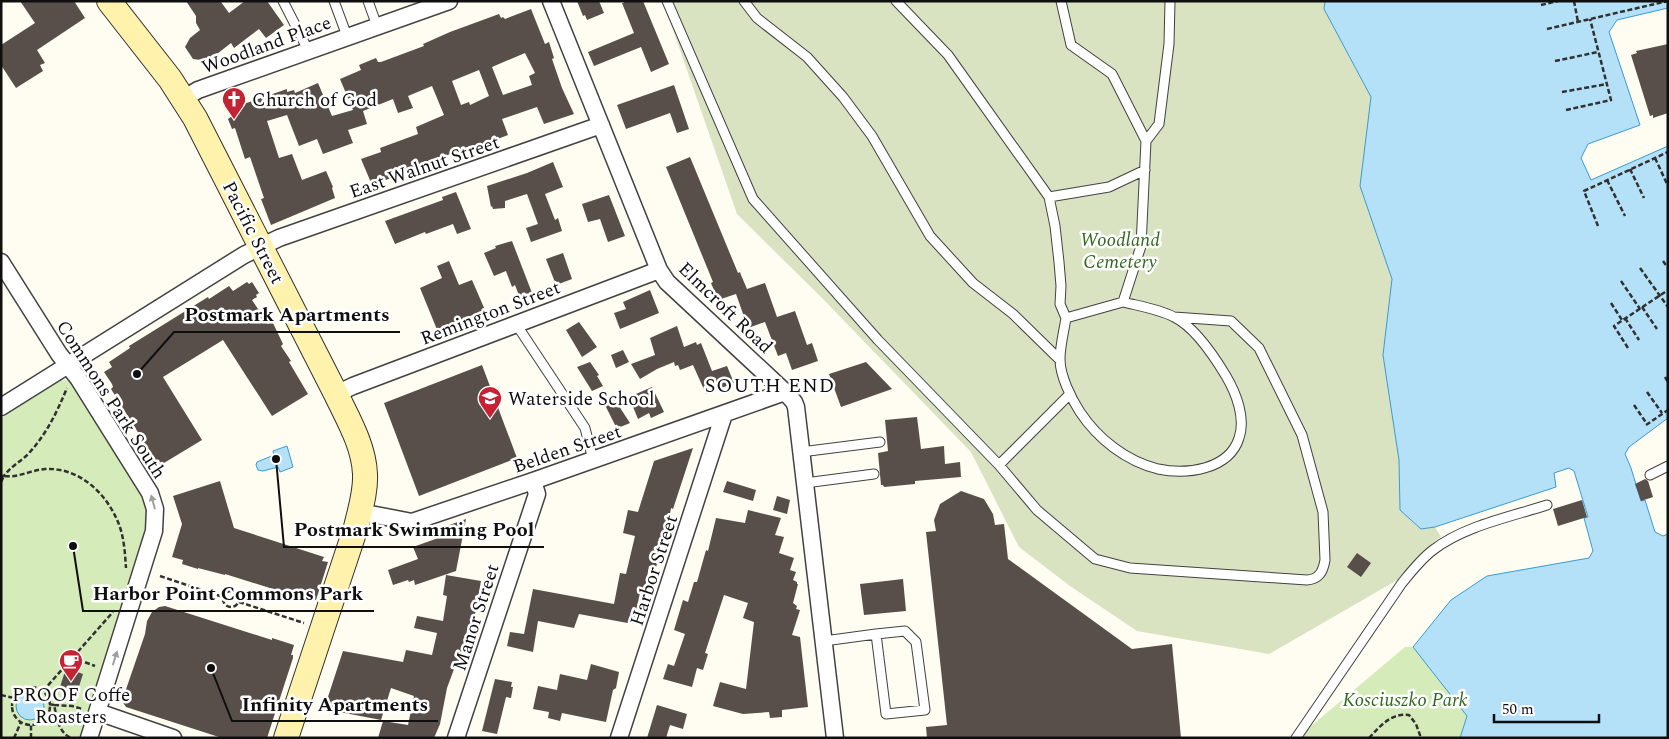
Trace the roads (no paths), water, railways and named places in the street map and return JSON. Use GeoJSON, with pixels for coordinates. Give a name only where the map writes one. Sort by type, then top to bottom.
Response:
{"type":"FeatureCollection","features":[{"type":"Feature","properties":{"kind":"street","name":"Pacific Street"},"geometry":{"type":"LineString","coordinates":[[109,1],[184,99],[195,118],[336,394],[356,438],[364,463],[364,494],[360,512],[286,738]]}},
{"type":"Feature","properties":{"kind":"street","name":"Woodland Place"},"geometry":{"type":"LineString","coordinates":[[184,99],[198,90],[450,1]]}},
{"type":"Feature","properties":{"kind":"street","name":"Elmcroft Road"},"geometry":{"type":"LineString","coordinates":[[551,1],[659,270],[667,282],[785,392],[796,407],[835,738]]}},
{"type":"Feature","properties":{"kind":"street","name":"East Walnut Street"},"geometry":{"type":"LineString","coordinates":[[1,407],[73,372],[206,279],[261,246],[279,238],[601,125]]}},
{"type":"Feature","properties":{"kind":"street","name":"Commons Park South"},"geometry":{"type":"LineString","coordinates":[[1,262],[58,354],[73,372],[150,493],[155,509],[154,531],[90,710],[89,738]]}},
{"type":"Feature","properties":{"kind":"street","name":"Remington Street"},"geometry":{"type":"LineString","coordinates":[[336,394],[659,270]]}},
{"type":"Feature","properties":{"kind":"street","name":"Belden Street"},"geometry":{"type":"LineString","coordinates":[[360,512],[412,522],[785,392]]}},
{"type":"Feature","properties":{"kind":"street","name":"Harbor Street"},"geometry":{"type":"LineString","coordinates":[[619,738],[724,414]]}},
{"type":"Feature","properties":{"kind":"street","name":"Manor Street"},"geometry":{"type":"LineString","coordinates":[[456,738],[537,494],[533,481]]}},
{"type":"Feature","properties":{"kind":"street"},"geometry":{"type":"LineString","coordinates":[[90,710],[173,738]]}},
{"type":"Feature","properties":{"kind":"lane"},"geometry":{"type":"LineString","coordinates":[[283,1],[308,50]]}},
{"type":"Feature","properties":{"kind":"lane"},"geometry":{"type":"LineString","coordinates":[[334,1],[347,36]]}},
{"type":"Feature","properties":{"kind":"lane"},"geometry":{"type":"LineString","coordinates":[[368,1],[377,26]]}},
{"type":"Feature","properties":{"kind":"lane"},"geometry":{"type":"LineString","coordinates":[[667,1],[754,199],[878,340],[999,465],[1037,510],[1095,559],[1130,568],[1307,580],[1315,579],[1320,575],[1324,568],[1325,560],[1323,512],[1302,434],[1259,348],[1230,321],[1174,317],[1123,302],[1066,318]]}},
{"type":"Feature","properties":{"kind":"lane"},"geometry":{"type":"LineString","coordinates":[[744,1],[756,18],[807,57],[843,97],[872,136],[930,236],[973,283],[1013,314],[1060,360]]}},
{"type":"Feature","properties":{"kind":"lane"},"geometry":{"type":"LineString","coordinates":[[896,1],[948,55],[1049,197],[1058,253],[1061,286],[1060,304],[1066,318],[1060,360],[1069,394],[1084,417],[1102,438],[1118,450],[1136,460],[1157,468],[1193,471],[1208,467],[1221,460],[1233,450],[1240,437],[1241,423],[1238,403],[1218,362],[1190,329],[1174,317]]}},
{"type":"Feature","properties":{"kind":"lane"},"geometry":{"type":"LineString","coordinates":[[1061,1],[1071,45],[1112,74],[1146,141],[1141,246],[1123,302]]}},
{"type":"Feature","properties":{"kind":"lane"},"geometry":{"type":"LineString","coordinates":[[1146,141],[1159,124],[1169,44],[1170,1]]}},
{"type":"Feature","properties":{"kind":"lane"},"geometry":{"type":"LineString","coordinates":[[1049,197],[1109,187],[1145,170]]}},
{"type":"Feature","properties":{"kind":"lane"},"geometry":{"type":"LineString","coordinates":[[516,324],[585,428],[593,460]]}},
{"type":"Feature","properties":{"kind":"lane"},"geometry":{"type":"LineString","coordinates":[[999,465],[1069,394]]}},
{"type":"Feature","properties":{"kind":"lane"},"geometry":{"type":"LineString","coordinates":[[801,452],[880,442]]}},
{"type":"Feature","properties":{"kind":"lane"},"geometry":{"type":"LineString","coordinates":[[1650,475],[1668,466]]}},
{"type":"Feature","properties":{"kind":"lane"},"geometry":{"type":"LineString","coordinates":[[805,483],[874,474]]}},
{"type":"Feature","properties":{"kind":"lane"},"geometry":{"type":"LineString","coordinates":[[1296,738],[1402,583],[1422,560],[1433,550],[1466,532],[1547,505]]}},
{"type":"Feature","properties":{"kind":"lane"},"geometry":{"type":"LineString","coordinates":[[824,641],[876,634],[905,631],[916,642],[925,710],[886,714],[876,634]]}},
{"type":"Feature","properties":{"kind":"water"},"geometry":{"type":"Polygon","coordinates":[[[1325,1],[1668,1],[1668,8],[1617,20],[1609,32],[1640,125],[1588,144],[1581,158],[1591,180],[1668,146],[1668,418],[1629,447],[1625,454],[1641,501],[1645,500],[1655,532],[1663,536],[1668,534],[1668,738],[1460,738],[1467,716],[1413,647],[1451,600],[1487,576],[1589,558],[1593,551],[1584,518],[1588,517],[1574,471],[1569,468],[1554,473],[1556,487],[1435,527],[1421,529],[1400,510],[1399,460],[1383,355],[1392,279],[1360,186],[1371,97],[1324,9],[1325,1]]]}},
{"type":"Feature","properties":{"kind":"water"},"geometry":{"type":"Polygon","coordinates":[[[287,446],[293,467],[280,472],[278,467],[263,471],[258,470],[257,462],[274,455],[273,451],[287,446]]]}},
{"type":"Feature","properties":{"kind":"water"},"geometry":{"type":"Polygon","coordinates":[[[30,692],[40,696],[44,706],[40,716],[30,720],[20,716],[16,706],[20,696],[30,692]]]}},
{"type":"Feature","properties":{"kind":"place","name":"Church of God"},"geometry":{"type":"Point","coordinates":[234,120]}},
{"type":"Feature","properties":{"kind":"place","name":"Postmark Apartments"},"geometry":{"type":"Point","coordinates":[137,374]}},
{"type":"Feature","properties":{"kind":"place","name":"Waterside School"},"geometry":{"type":"Point","coordinates":[490,419]}},
{"type":"Feature","properties":{"kind":"place","name":"Postmark Swimming Pool"},"geometry":{"type":"Point","coordinates":[276,459]}},
{"type":"Feature","properties":{"kind":"place","name":"Harbor Point Commons Park"},"geometry":{"type":"Point","coordinates":[73,546]}},
{"type":"Feature","properties":{"kind":"place","name":"Infinity Apartments"},"geometry":{"type":"Point","coordinates":[211,668]}},
{"type":"Feature","properties":{"kind":"place","name":"PROOF Coffe Roasters"},"geometry":{"type":"Point","coordinates":[71,682]}},
{"type":"Feature","properties":{"kind":"district","name":"SOUTH END"},"geometry":{"type":"Point","coordinates":[770,385]}},
{"type":"Feature","properties":{"kind":"park label","name":"Woodland Cemetery"},"geometry":{"type":"Point","coordinates":[1120,250]}},
{"type":"Feature","properties":{"kind":"park label","name":"Kosciuszko Park"},"geometry":{"type":"Point","coordinates":[1405,699]}}]}
